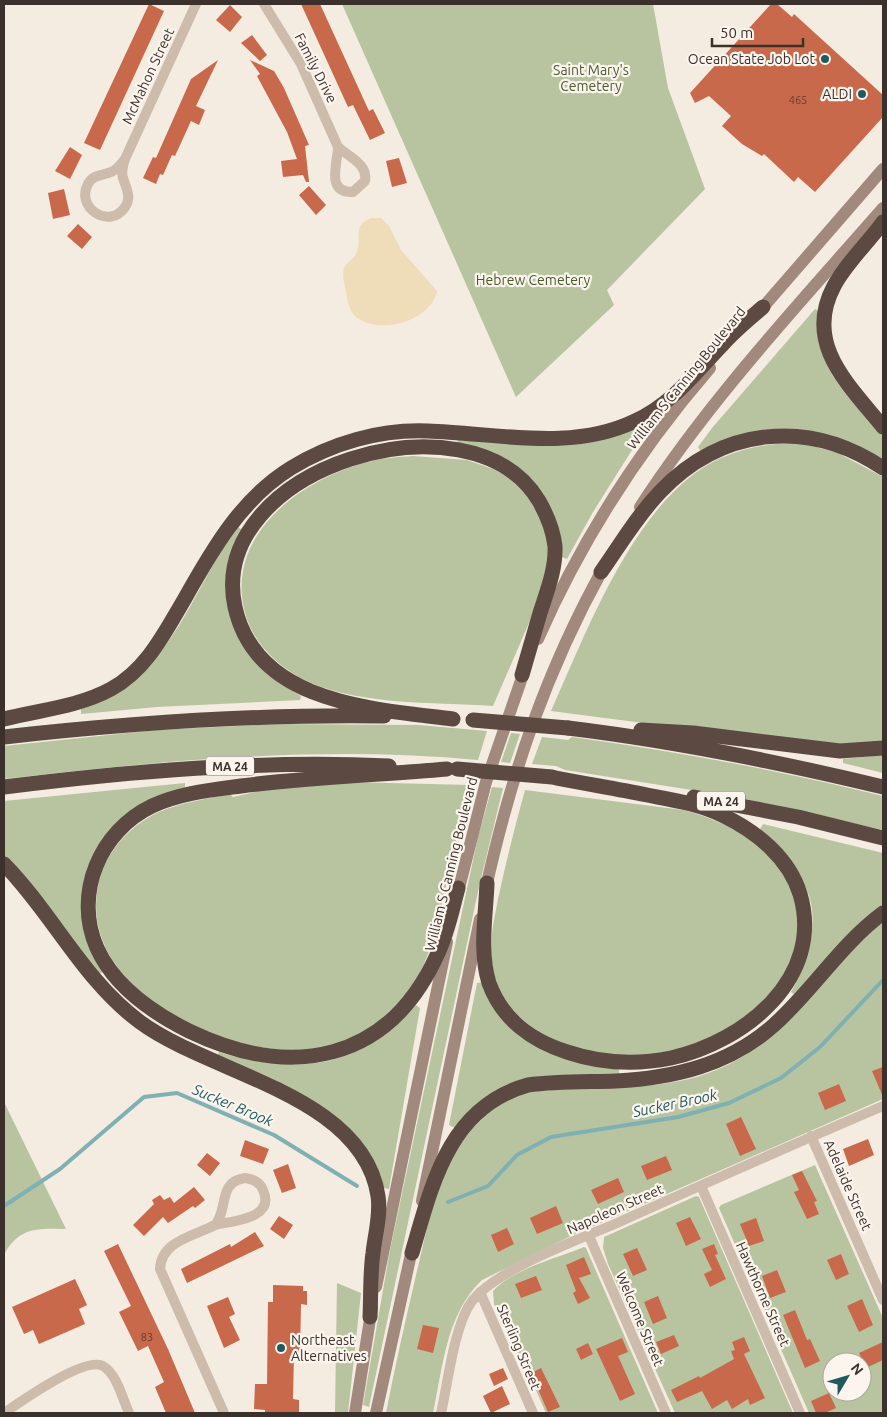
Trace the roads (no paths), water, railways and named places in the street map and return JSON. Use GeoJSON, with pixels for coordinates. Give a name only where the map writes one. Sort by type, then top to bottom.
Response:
{"type":"FeatureCollection","features":[{"type":"Feature","properties":{"kind":"highway"},"geometry":{"type":"LineString","coordinates":[[883,222],[834,285],[827,303],[824,327],[826,343],[833,364],[883,426]]}},
{"type":"Feature","properties":{"kind":"highway"},"geometry":{"type":"LineString","coordinates":[[4,719],[78,702],[112,689],[126,679],[143,663],[158,644],[211,552],[245,507],[273,481],[310,458],[352,441],[398,432],[427,431],[559,438],[586,436],[615,429],[636,421],[672,397],[727,339],[763,307]]}},
{"type":"Feature","properties":{"kind":"highway"},"geometry":{"type":"LineString","coordinates":[[601,572],[643,512],[668,484],[698,461],[732,445],[767,436],[802,436],[841,446],[883,468]]}},
{"type":"Feature","properties":{"kind":"highway"},"geometry":{"type":"LineString","coordinates":[[522,675],[552,574],[555,554],[552,531],[543,509],[531,490],[515,473],[495,461],[475,454],[434,448],[403,448],[347,460],[321,471],[287,492],[267,508],[250,530],[235,565],[233,589],[234,604],[238,618],[250,644],[268,665],[301,687],[323,696],[395,711],[585,730],[759,758],[883,787]]}},
{"type":"Feature","properties":{"kind":"highway"},"geometry":{"type":"LineString","coordinates":[[4,737],[98,726],[232,717],[331,715],[453,718]]}},
{"type":"Feature","properties":{"kind":"highway"},"geometry":{"type":"LineString","coordinates":[[585,730],[670,731],[840,751],[883,748]]}},
{"type":"Feature","properties":{"kind":"highway","name":"MA 24"},"geometry":{"type":"LineString","coordinates":[[4,787],[139,772],[270,764],[360,764],[452,769],[554,778],[710,799],[883,838]]}},
{"type":"Feature","properties":{"kind":"highway"},"geometry":{"type":"LineString","coordinates":[[452,769],[291,780],[198,792],[165,800],[149,808],[122,827],[103,852],[91,880],[88,914],[97,948],[106,964],[126,988],[150,1007],[180,1026],[216,1043],[256,1054],[299,1058],[340,1051],[358,1042],[392,1018],[406,1004],[418,988],[438,953],[458,888]]}},
{"type":"Feature","properties":{"kind":"highway"},"geometry":{"type":"LineString","coordinates":[[488,883],[484,952],[490,984],[500,1005],[515,1024],[535,1038],[558,1049],[586,1057],[616,1062],[658,1060],[685,1054],[714,1043],[740,1029],[774,1000],[788,983],[798,963],[802,948],[804,918],[802,903],[792,876],[776,853],[763,840],[733,820],[700,807],[554,778]]}},
{"type":"Feature","properties":{"kind":"highway"},"geometry":{"type":"LineString","coordinates":[[4,864],[92,976],[127,1012],[171,1042],[309,1106],[336,1126],[353,1143],[370,1169],[379,1199],[371,1269],[370,1317]]}},
{"type":"Feature","properties":{"kind":"highway"},"geometry":{"type":"LineString","coordinates":[[412,1253],[440,1164],[461,1131],[490,1103],[508,1092],[528,1085],[660,1077],[690,1071],[721,1059],[750,1043],[775,1024],[862,930],[883,913]]}},
{"type":"Feature","properties":{"kind":"main road","name":"William S Canning Boulevard"},"geometry":{"type":"LineString","coordinates":[[355,1413],[370,1317],[458,888],[486,782],[522,675],[569,575],[624,481],[686,397],[883,169]]}},
{"type":"Feature","properties":{"kind":"main road"},"geometry":{"type":"LineString","coordinates":[[376,1413],[412,1253],[504,810],[528,732],[559,658],[601,572],[647,496],[694,430],[883,208]]}},
{"type":"Feature","properties":{"kind":"street","name":"McMahon Street"},"geometry":{"type":"LineString","coordinates":[[125,159],[123,178],[129,194],[125,208],[113,216],[98,215],[88,206],[85,199],[87,185],[97,176],[118,168],[125,159],[196,4]]}},
{"type":"Feature","properties":{"kind":"street","name":"Family Drive"},"geometry":{"type":"LineString","coordinates":[[264,4],[301,64],[338,147]]}},
{"type":"Feature","properties":{"kind":"street","name":"Napoleon Street"},"geometry":{"type":"LineString","coordinates":[[441,1413],[461,1324],[466,1311],[480,1292],[510,1271],[811,1136],[883,1106]]}},
{"type":"Feature","properties":{"kind":"street","name":"Adelaide Street"},"geometry":{"type":"LineString","coordinates":[[811,1136],[883,1300]]}},
{"type":"Feature","properties":{"kind":"street"},"geometry":{"type":"LineString","coordinates":[[215,1225],[221,1217],[224,1193],[232,1182],[245,1178],[258,1182],[265,1194],[263,1207],[260,1212],[248,1218],[215,1225],[175,1244],[165,1252],[160,1265],[162,1277],[224,1413]]}},
{"type":"Feature","properties":{"kind":"street","name":"Hawthorne Street"},"geometry":{"type":"LineString","coordinates":[[701,1186],[800,1413]]}},
{"type":"Feature","properties":{"kind":"street","name":"Welcome Street"},"geometry":{"type":"LineString","coordinates":[[588,1236],[666,1413]]}},
{"type":"Feature","properties":{"kind":"street","name":"Sterling Street"},"geometry":{"type":"LineString","coordinates":[[480,1292],[533,1413]]}},
{"type":"Feature","properties":{"kind":"street"},"geometry":{"type":"LineString","coordinates":[[4,1413],[62,1378],[95,1364],[102,1365],[110,1373],[129,1413]]}},
{"type":"Feature","properties":{"kind":"waterway","name":"Sucker Brook"},"geometry":{"type":"LineString","coordinates":[[448,1202],[488,1186],[517,1155],[551,1137],[678,1117],[729,1103],[781,1078],[820,1047],[883,980]]}},
{"type":"Feature","properties":{"kind":"waterway","name":"Sucker Brook"},"geometry":{"type":"LineString","coordinates":[[4,1206],[60,1169],[144,1097],[177,1093],[274,1135],[357,1186]]}},
{"type":"Feature","properties":{"kind":"place","name":"Ocean State Job Lot"},"geometry":{"type":"Point","coordinates":[825,59]}},
{"type":"Feature","properties":{"kind":"place","name":"ALDI"},"geometry":{"type":"Point","coordinates":[862,94]}},
{"type":"Feature","properties":{"kind":"place","name":"Northeast Alternatives"},"geometry":{"type":"Point","coordinates":[281,1348]}},
{"type":"Feature","properties":{"kind":"park label","name":"Saint Mary's Cemetery"},"geometry":{"type":"Point","coordinates":[591,78]}},
{"type":"Feature","properties":{"kind":"park label","name":"Hebrew Cemetery"},"geometry":{"type":"Point","coordinates":[533,280]}}]}
